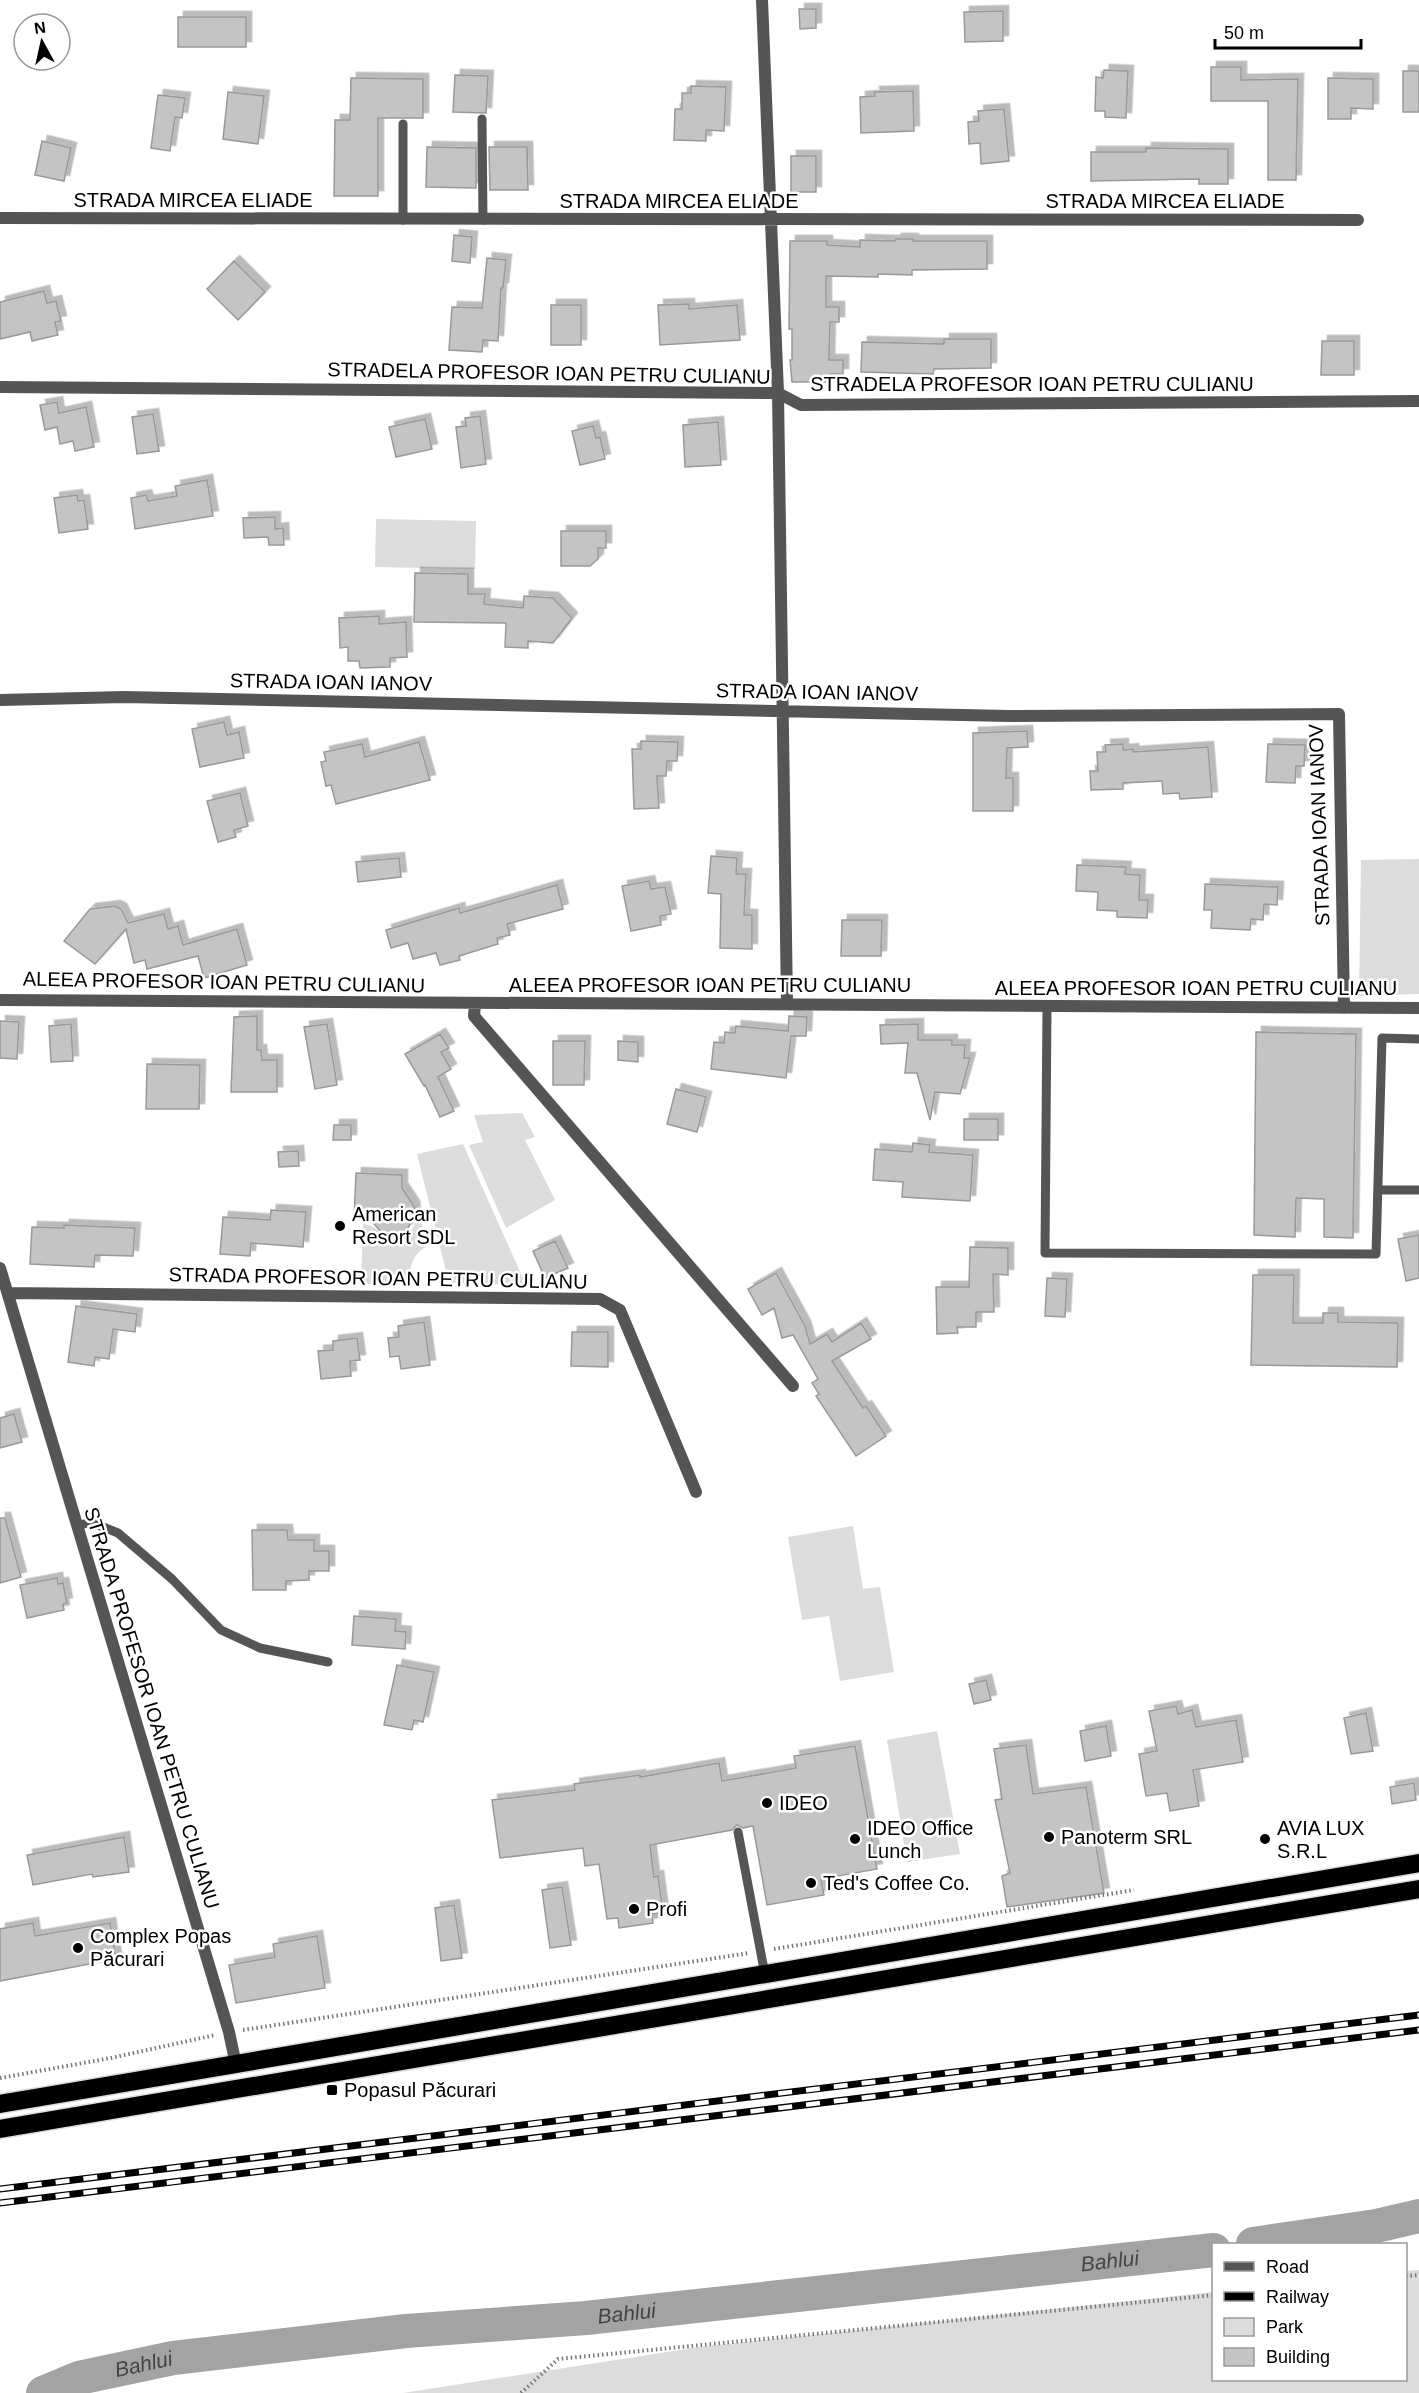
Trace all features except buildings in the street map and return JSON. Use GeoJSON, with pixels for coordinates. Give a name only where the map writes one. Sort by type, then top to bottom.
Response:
{"type":"FeatureCollection","features":[{"type":"Feature","properties":{"kind":"highway"},"geometry":{"type":"LineString","coordinates":[[0,2104],[1419,1863]]}},
{"type":"Feature","properties":{"kind":"highway"},"geometry":{"type":"LineString","coordinates":[[0,2129],[1419,1889]]}},
{"type":"Feature","properties":{"kind":"street"},"geometry":{"type":"LineString","coordinates":[[762,0],[773,221],[778,393],[787,1004]]}},
{"type":"Feature","properties":{"kind":"street","name":"STRADA MIRCEA ELIADE"},"geometry":{"type":"LineString","coordinates":[[0,218],[773,221],[1358,220]]}},
{"type":"Feature","properties":{"kind":"street","name":"STRADELA PROFESOR IOAN PETRU CULIANU"},"geometry":{"type":"LineString","coordinates":[[0,387],[778,393],[801,405],[1419,401]]}},
{"type":"Feature","properties":{"kind":"street","name":"STRADA IOAN IANOV"},"geometry":{"type":"LineString","coordinates":[[0,700],[136,697],[1009,716],[1339,714],[1344,1008]]}},
{"type":"Feature","properties":{"kind":"street","name":"ALEEA PROFESOR IOAN PETRU CULIANU"},"geometry":{"type":"LineString","coordinates":[[0,1000],[1419,1008]]}},
{"type":"Feature","properties":{"kind":"street"},"geometry":{"type":"LineString","coordinates":[[475,1004],[474,1016],[793,1386]]}},
{"type":"Feature","properties":{"kind":"street","name":"STRADA PROFESOR IOAN PETRU CULIANU"},"geometry":{"type":"LineString","coordinates":[[0,1268],[229,2032],[236,2065]]}},
{"type":"Feature","properties":{"kind":"street","name":"STRADA PROFESOR IOAN PETRU CULIANU"},"geometry":{"type":"LineString","coordinates":[[8,1293],[600,1299],[621,1310],[696,1492]]}},
{"type":"Feature","properties":{"kind":"lane"},"geometry":{"type":"LineString","coordinates":[[482,119],[483,220]]}},
{"type":"Feature","properties":{"kind":"lane"},"geometry":{"type":"LineString","coordinates":[[403,124],[403,220]]}},
{"type":"Feature","properties":{"kind":"lane"},"geometry":{"type":"LineString","coordinates":[[1047,1007],[1045,1253],[1376,1254],[1380,1190],[1382,1038],[1419,1039]]}},
{"type":"Feature","properties":{"kind":"lane"},"geometry":{"type":"LineString","coordinates":[[1380,1190],[1419,1190]]}},
{"type":"Feature","properties":{"kind":"lane"},"geometry":{"type":"LineString","coordinates":[[77,1526],[91,1522],[118,1533],[172,1579],[220,1630],[260,1648],[328,1662]]}},
{"type":"Feature","properties":{"kind":"lane"},"geometry":{"type":"LineString","coordinates":[[738,1832],[765,1975]]}},
{"type":"Feature","properties":{"kind":"path"},"geometry":{"type":"LineString","coordinates":[[0,2078],[111,2058],[229,2032],[761,1951],[1137,1890]]}},
{"type":"Feature","properties":{"kind":"path"},"geometry":{"type":"LineString","coordinates":[[521,2393],[558,2359],[1212,2295]]}},
{"type":"Feature","properties":{"kind":"green space"},"geometry":{"type":"Polygon","coordinates":[[[376,519],[476,521],[475,569],[375,567],[376,519]]]}},
{"type":"Feature","properties":{"kind":"green space"},"geometry":{"type":"Polygon","coordinates":[[[1419,859],[1419,994],[1359,996],[1361,860],[1419,859]]]}},
{"type":"Feature","properties":{"kind":"green space"},"geometry":{"type":"Polygon","coordinates":[[[522,1113],[535,1137],[525,1140],[555,1200],[506,1228],[469,1145],[483,1142],[474,1115],[522,1113]]]}},
{"type":"Feature","properties":{"kind":"green space"},"geometry":{"type":"Polygon","coordinates":[[[463,1144],[526,1285],[449,1283],[417,1154],[463,1144]]]}},
{"type":"Feature","properties":{"kind":"green space"},"geometry":{"type":"Polygon","coordinates":[[[419,1215],[428,1245],[413,1261],[409,1283],[361,1284],[363,1224],[375,1228],[384,1235],[395,1237],[412,1230],[419,1215]]]}},
{"type":"Feature","properties":{"kind":"green space"},"geometry":{"type":"Polygon","coordinates":[[[853,1526],[863,1589],[880,1587],[894,1672],[840,1681],[829,1616],[802,1620],[788,1537],[853,1526]]]}},
{"type":"Feature","properties":{"kind":"green space"},"geometry":{"type":"Polygon","coordinates":[[[937,1731],[960,1854],[907,1862],[887,1740],[937,1731]]]}},
{"type":"Feature","properties":{"kind":"green space"},"geometry":{"type":"Polygon","coordinates":[[[1419,2270],[1419,2393],[403,2393],[699,2347],[1212,2292],[1212,2381],[1407,2381],[1407,2271],[1419,2270]]]}},
{"type":"Feature","properties":{"kind":"waterway","name":"Bahlui"},"geometry":{"type":"LineString","coordinates":[[1260,2243],[1376,2226],[1419,2216]]}},
{"type":"Feature","properties":{"kind":"waterway","name":"Bahlui"},"geometry":{"type":"LineString","coordinates":[[43,2393],[79,2378],[173,2358],[406,2331],[586,2318],[1212,2250]]}},
{"type":"Feature","properties":{"kind":"railway"},"geometry":{"type":"LineString","coordinates":[[0,2189],[1419,2015]]}},
{"type":"Feature","properties":{"kind":"railway"},"geometry":{"type":"LineString","coordinates":[[0,2203],[1419,2030]]}},
{"type":"Feature","properties":{"kind":"place","name":"American Resort SDL"},"geometry":{"type":"Point","coordinates":[340,1226]}},
{"type":"Feature","properties":{"kind":"place","name":"IDEO"},"geometry":{"type":"Point","coordinates":[767,1803]}},
{"type":"Feature","properties":{"kind":"place","name":"Panoterm SRL"},"geometry":{"type":"Point","coordinates":[1049,1837]}},
{"type":"Feature","properties":{"kind":"place","name":"IDEO Office Lunch"},"geometry":{"type":"Point","coordinates":[855,1839]}},
{"type":"Feature","properties":{"kind":"place","name":"AVIA LUX S.R.L"},"geometry":{"type":"Point","coordinates":[1265,1839]}},
{"type":"Feature","properties":{"kind":"place","name":"Ted's Coffee Co."},"geometry":{"type":"Point","coordinates":[811,1883]}},
{"type":"Feature","properties":{"kind":"place","name":"Profi"},"geometry":{"type":"Point","coordinates":[634,1909]}},
{"type":"Feature","properties":{"kind":"place","name":"Complex Popas Păcurari"},"geometry":{"type":"Point","coordinates":[78,1948]}},
{"type":"Feature","properties":{"kind":"place","name":"Popasul Păcurari"},"geometry":{"type":"Point","coordinates":[332,2090]}}]}
